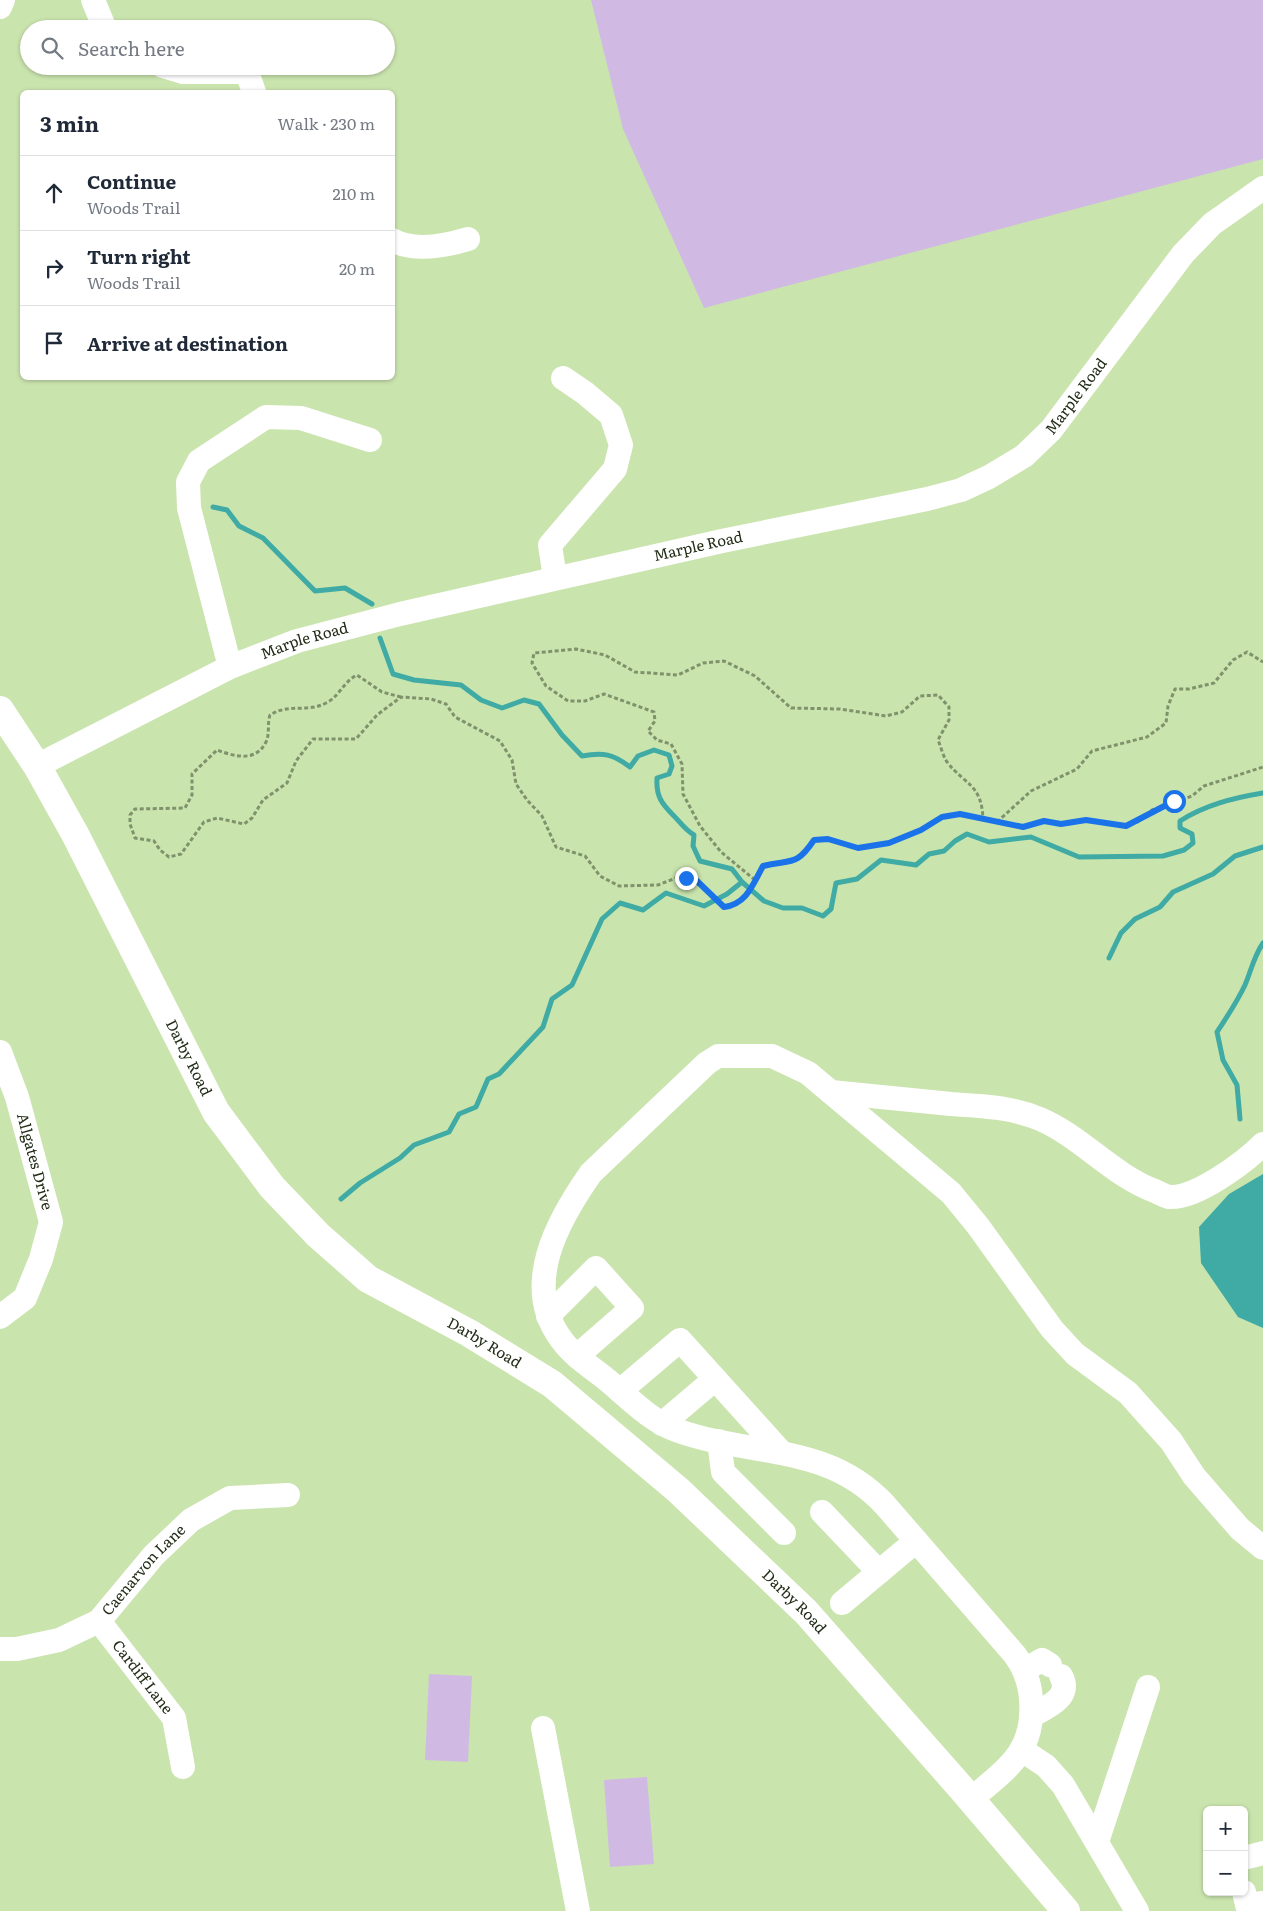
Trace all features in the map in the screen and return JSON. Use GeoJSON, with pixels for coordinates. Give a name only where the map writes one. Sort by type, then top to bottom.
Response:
{"type":"FeatureCollection","features":[{"type":"Feature","properties":{"kind":"main road","name":"Darby Road"},"geometry":{"type":"LineString","coordinates":[[0,710],[37,766],[75,834],[216,1112],[272,1187],[318,1235],[368,1279],[469,1333],[552,1384],[678,1490],[806,1612],[971,1799],[1066,1911]]}},
{"type":"Feature","properties":{"kind":"street"},"geometry":{"type":"LineString","coordinates":[[0,7],[3,0]]}},
{"type":"Feature","properties":{"kind":"street"},"geometry":{"type":"LineString","coordinates":[[93,0],[101,20]]}},
{"type":"Feature","properties":{"kind":"street"},"geometry":{"type":"LineString","coordinates":[[203,75],[251,82]]}},
{"type":"Feature","properties":{"kind":"street","name":"Marple Road"},"geometry":{"type":"LineString","coordinates":[[37,766],[230,667],[297,641],[400,614],[555,578],[722,541],[927,500],[961,490],[1010,466],[1051,430],[1183,254],[1212,224],[1263,188]]}},
{"type":"Feature","properties":{"kind":"street"},"geometry":{"type":"LineString","coordinates":[[395,242],[402,245],[446,246],[468,239]]}},
{"type":"Feature","properties":{"kind":"street"},"geometry":{"type":"LineString","coordinates":[[555,578],[550,545],[615,469],[621,445],[611,415],[585,392],[563,378]]}},
{"type":"Feature","properties":{"kind":"street"},"geometry":{"type":"LineString","coordinates":[[230,667],[190,508],[188,482],[198,461],[266,416],[301,418],[370,440]]}},
{"type":"Feature","properties":{"kind":"street","name":"Allgates Drive"},"geometry":{"type":"LineString","coordinates":[[0,1052],[18,1097],[51,1222],[41,1259],[25,1298],[0,1317]]}},
{"type":"Feature","properties":{"kind":"street"},"geometry":{"type":"LineString","coordinates":[[971,1799],[1006,1769],[1022,1750],[1031,1716],[1031,1698],[1024,1670],[1014,1655],[916,1541],[872,1491],[855,1478],[810,1458],[704,1439],[662,1424],[577,1356],[561,1340],[548,1316],[542,1292],[546,1263],[557,1229],[578,1192],[591,1173],[707,1063],[718,1056],[772,1056],[808,1072],[951,1193],[978,1226],[1052,1329],[1075,1354],[1128,1393],[1171,1441],[1194,1476],[1240,1529],[1263,1548]]}},
{"type":"Feature","properties":{"kind":"street"},"geometry":{"type":"LineString","coordinates":[[831,1092],[1012,1109],[1041,1120],[1071,1136],[1105,1162],[1136,1182],[1169,1197],[1186,1194],[1215,1181],[1252,1155],[1263,1144]]}},
{"type":"Feature","properties":{"kind":"street"},"geometry":{"type":"LineString","coordinates":[[548,1316],[596,1268],[632,1308],[577,1356]]}},
{"type":"Feature","properties":{"kind":"street"},"geometry":{"type":"LineString","coordinates":[[620,1391],[680,1340],[782,1453]]}},
{"type":"Feature","properties":{"kind":"street"},"geometry":{"type":"LineString","coordinates":[[662,1424],[715,1379]]}},
{"type":"Feature","properties":{"kind":"street"},"geometry":{"type":"LineString","coordinates":[[719,1441],[723,1472],[784,1533]]}},
{"type":"Feature","properties":{"kind":"street","name":"Caenarvon Lane"},"geometry":{"type":"LineString","coordinates":[[0,1649],[17,1648],[59,1640],[99,1622],[154,1555],[191,1520],[230,1498],[288,1495]]}},
{"type":"Feature","properties":{"kind":"street"},"geometry":{"type":"LineString","coordinates":[[822,1512],[879,1572]]}},
{"type":"Feature","properties":{"kind":"street"},"geometry":{"type":"LineString","coordinates":[[842,1603],[916,1541]]}},
{"type":"Feature","properties":{"kind":"street","name":"Cardiff Lane"},"geometry":{"type":"LineString","coordinates":[[99,1622],[174,1718],[183,1767]]}},
{"type":"Feature","properties":{"kind":"street"},"geometry":{"type":"LineString","coordinates":[[1024,1670],[1042,1660],[1064,1682],[1063,1693],[1052,1704],[1031,1716]]}},
{"type":"Feature","properties":{"kind":"street"},"geometry":{"type":"LineString","coordinates":[[1097,1842],[1148,1687]]}},
{"type":"Feature","properties":{"kind":"street"},"geometry":{"type":"LineString","coordinates":[[543,1728],[578,1911]]}},
{"type":"Feature","properties":{"kind":"street"},"geometry":{"type":"LineString","coordinates":[[1022,1750],[1046,1766],[1063,1785],[1137,1911]]}},
{"type":"Feature","properties":{"kind":"street"},"geometry":{"type":"LineString","coordinates":[[1248,1857],[1263,1853]]}},
{"type":"Feature","properties":{"kind":"street"},"geometry":{"type":"LineString","coordinates":[[1245,1896],[1247,1905],[1263,1903]]}},
{"type":"Feature","properties":{"kind":"path"},"geometry":{"type":"LineString","coordinates":[[755,880],[721,852],[700,826],[683,794],[682,764],[671,744],[657,740],[648,731],[655,721],[654,712],[604,694],[585,701],[568,701],[546,686],[532,664],[534,653],[576,649],[605,655],[635,672],[678,675],[703,663],[724,661],[755,676],[791,708],[840,709],[886,716],[902,712],[920,696],[938,695],[949,707],[949,720],[938,740],[947,761],[969,782],[982,801],[983,820]]}},
{"type":"Feature","properties":{"kind":"path"},"geometry":{"type":"LineString","coordinates":[[997,822],[1032,791],[1077,769],[1092,751],[1146,737],[1166,723],[1168,706],[1175,689],[1189,689],[1214,683],[1233,660],[1247,652],[1263,662]]}},
{"type":"Feature","properties":{"kind":"path"},"geometry":{"type":"LineString","coordinates":[[401,698],[377,714],[356,739],[313,739],[296,761],[288,783],[264,800],[252,818],[244,824],[234,823],[226,819],[204,822],[181,854],[169,857],[160,850],[154,841],[135,838],[130,824],[130,815],[135,809],[185,808],[192,796],[192,774],[217,750],[242,757],[254,754],[266,744],[270,715],[281,708],[316,707],[328,703],[347,680],[357,675],[382,692],[401,698],[431,699],[446,704],[455,717],[500,741],[512,760],[516,784],[527,800],[542,816],[556,847],[586,856],[600,876],[619,886],[639,888],[658,885],[676,878],[686,878],[697,881],[724,907],[732,906],[744,899],[763,866],[778,862],[792,862],[804,855],[814,840],[828,839],[858,848],[889,843],[921,830],[942,817],[960,814],[1023,827],[1044,821],[1061,824],[1086,820],[1126,826],[1140,821],[1152,810],[1192,796],[1204,786],[1263,767]]}},
{"type":"Feature","properties":{"kind":"shaded area"},"geometry":{"type":"Polygon","coordinates":[[[591,0],[1263,0],[1263,159],[704,308],[623,129],[591,0]]]}},
{"type":"Feature","properties":{"kind":"shaded area"},"geometry":{"type":"Polygon","coordinates":[[[429,1674],[472,1676],[468,1762],[425,1760],[429,1674]]]}},
{"type":"Feature","properties":{"kind":"shaded area"},"geometry":{"type":"Polygon","coordinates":[[[647,1777],[654,1864],[610,1867],[604,1780],[647,1777]]]}},
{"type":"Feature","properties":{"kind":"water"},"geometry":{"type":"Polygon","coordinates":[[[1263,1174],[1263,1328],[1238,1317],[1201,1263],[1199,1227],[1229,1194],[1263,1174]]]}},
{"type":"Feature","properties":{"kind":"waterway"},"geometry":{"type":"LineString","coordinates":[[213,507],[227,510],[239,526],[263,538],[315,591],[345,588],[372,604]]}},
{"type":"Feature","properties":{"kind":"waterway"},"geometry":{"type":"LineString","coordinates":[[380,638],[393,674],[414,680],[461,685],[481,700],[502,708],[524,700],[539,704],[562,735],[582,756],[607,755],[618,759],[630,767],[638,756],[654,750],[669,755],[672,766],[669,774],[657,778],[657,790],[660,799],[683,826],[694,835],[693,846],[700,861],[732,869],[742,882]]}},
{"type":"Feature","properties":{"kind":"waterway"},"geometry":{"type":"LineString","coordinates":[[341,1199],[360,1183],[400,1158],[414,1145],[449,1132],[459,1114],[476,1107],[488,1079],[499,1074],[543,1027],[552,999],[572,985],[602,919],[620,903],[643,910],[666,893],[704,906],[727,894],[742,882],[764,901],[783,908],[802,908],[823,916],[831,909],[836,883],[857,879],[881,860],[916,865],[929,854],[944,851],[955,841],[967,834],[989,842],[1031,837],[1079,857],[1163,856],[1184,850],[1193,843],[1192,834],[1180,828],[1180,821],[1220,803],[1263,793]]}},
{"type":"Feature","properties":{"kind":"waterway"},"geometry":{"type":"LineString","coordinates":[[1109,958],[1121,933],[1135,919],[1160,907],[1173,892],[1213,874],[1235,856],[1263,847]]}},
{"type":"Feature","properties":{"kind":"waterway"},"geometry":{"type":"LineString","coordinates":[[1240,1119],[1237,1085],[1223,1060],[1217,1032],[1242,991],[1263,943]]}},
{"type":"Feature","properties":{"kind":"route"},"geometry":{"type":"LineString","coordinates":[[686,878],[697,881],[724,907],[732,906],[744,899],[763,866],[778,862],[792,862],[804,855],[814,840],[828,839],[858,848],[889,843],[921,830],[942,817],[960,814],[1023,827],[1044,821],[1061,824],[1086,820],[1126,826],[1140,821],[1152,810],[1174,801]]}}]}
